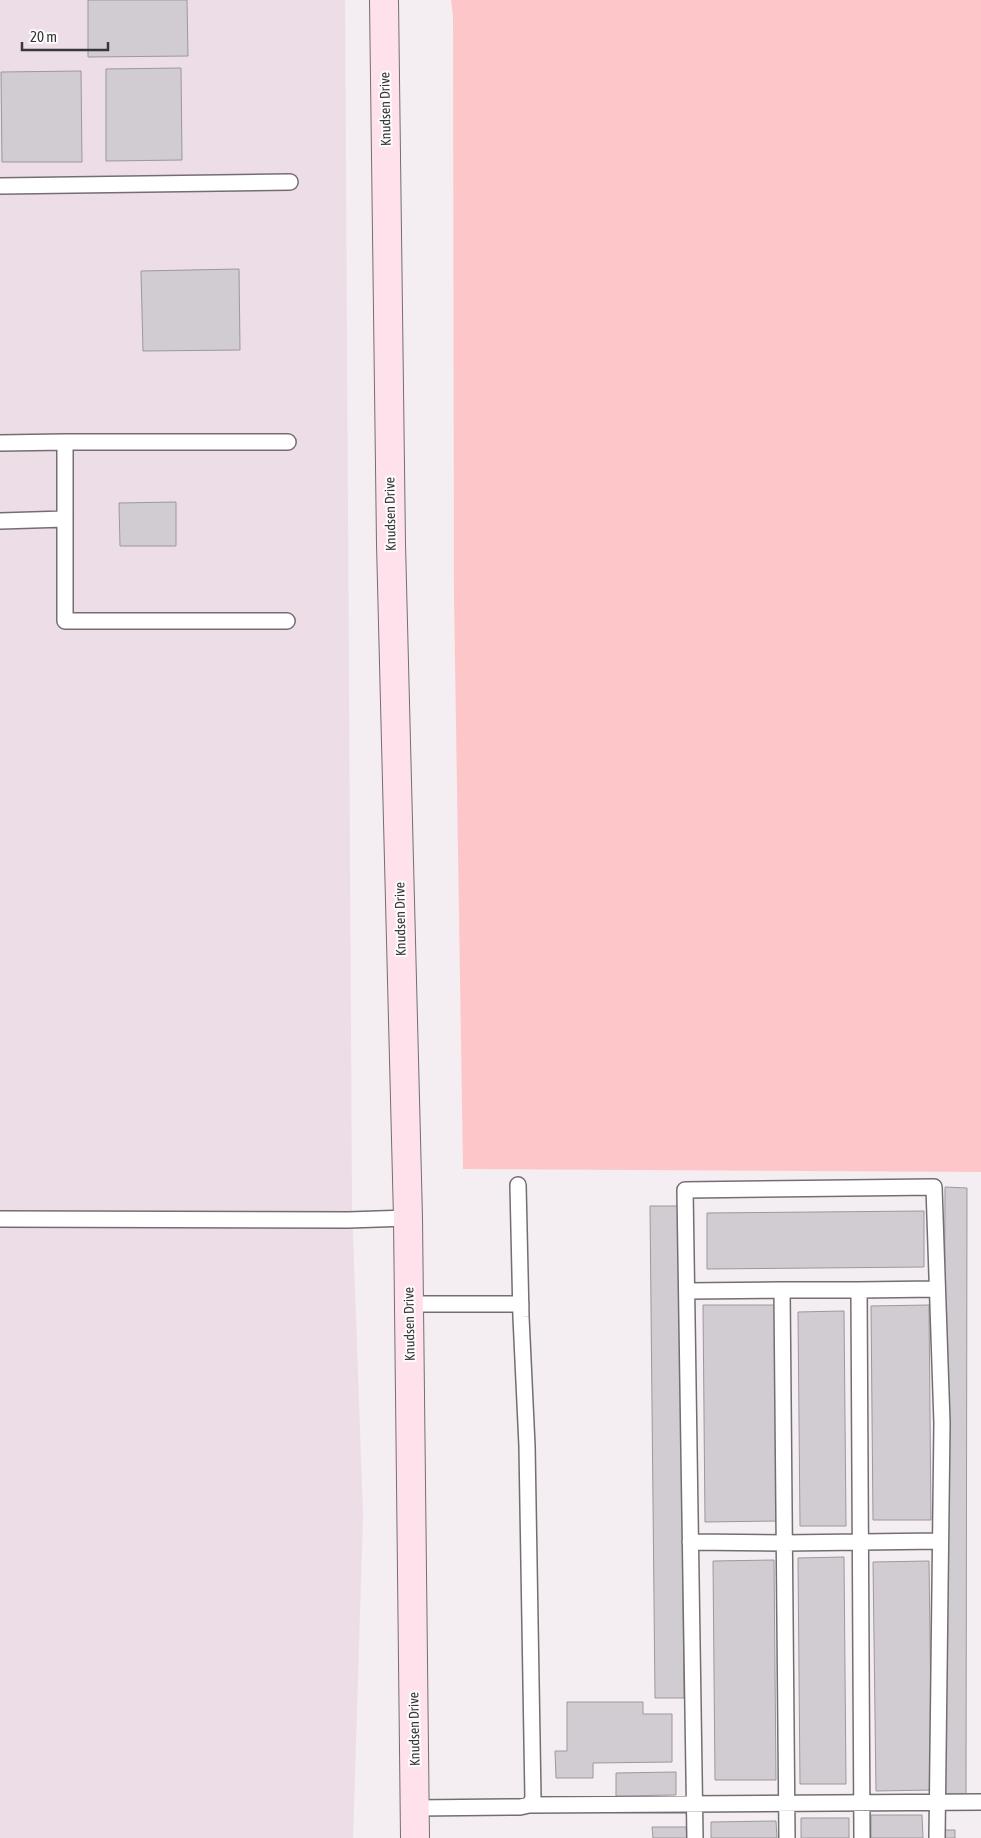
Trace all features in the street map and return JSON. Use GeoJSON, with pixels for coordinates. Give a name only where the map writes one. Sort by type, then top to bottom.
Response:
{"type":"FeatureCollection","features":[{"type":"Feature","properties":{"kind":"main road","name":"Knudsen Drive"},"geometry":{"type":"LineString","coordinates":[[384,0],[390,534],[408,1218],[415,1838]]}},
{"type":"Feature","properties":{"kind":"lane"},"geometry":{"type":"LineString","coordinates":[[0,186],[290,182]]}},
{"type":"Feature","properties":{"kind":"lane"},"geometry":{"type":"LineString","coordinates":[[65,442],[65,621],[287,620]]}},
{"type":"Feature","properties":{"kind":"lane"},"geometry":{"type":"LineString","coordinates":[[0,443],[288,442]]}},
{"type":"Feature","properties":{"kind":"lane"},"geometry":{"type":"LineString","coordinates":[[0,520],[65,519]]}},
{"type":"Feature","properties":{"kind":"lane"},"geometry":{"type":"LineString","coordinates":[[518,1185],[527,1446],[534,1792],[534,1799],[529,1805]]}},
{"type":"Feature","properties":{"kind":"lane"},"geometry":{"type":"LineString","coordinates":[[695,1838],[685,1190],[934,1187],[942,1423],[937,1838]]}},
{"type":"Feature","properties":{"kind":"lane"},"geometry":{"type":"LineString","coordinates":[[0,1218],[348,1220],[408,1218]]}},
{"type":"Feature","properties":{"kind":"lane"},"geometry":{"type":"LineString","coordinates":[[687,1291],[937,1289]]}},
{"type":"Feature","properties":{"kind":"lane"},"geometry":{"type":"LineString","coordinates":[[782,1290],[787,1838]]}},
{"type":"Feature","properties":{"kind":"lane"},"geometry":{"type":"LineString","coordinates":[[859,1290],[862,1838]]}},
{"type":"Feature","properties":{"kind":"lane"},"geometry":{"type":"LineString","coordinates":[[409,1304],[521,1304]]}},
{"type":"Feature","properties":{"kind":"lane"},"geometry":{"type":"LineString","coordinates":[[690,1542],[940,1541]]}},
{"type":"Feature","properties":{"kind":"lane"},"geometry":{"type":"LineString","coordinates":[[415,1808],[520,1808],[529,1805],[981,1802]]}},
{"type":"Feature","properties":{"kind":"shaded area"},"geometry":{"type":"Polygon","coordinates":[[[0,0],[345,0],[352,1209],[363,1515],[353,1838],[0,1838],[0,0]]]}},
{"type":"Feature","properties":{"kind":"shaded area"},"geometry":{"type":"Polygon","coordinates":[[[451,0],[981,0],[981,1172],[463,1169],[454,596],[453,17],[451,0]]]}},
{"type":"Feature","properties":{"kind":"building"},"geometry":{"type":"Polygon","coordinates":[[[88,0],[187,0],[188,56],[88,57],[88,0]]]}},
{"type":"Feature","properties":{"kind":"building"},"geometry":{"type":"Polygon","coordinates":[[[181,68],[182,160],[106,161],[106,69],[181,68]]]}},
{"type":"Feature","properties":{"kind":"building"},"geometry":{"type":"Polygon","coordinates":[[[81,71],[82,162],[2,162],[1,72],[81,71]]]}},
{"type":"Feature","properties":{"kind":"building"},"geometry":{"type":"Polygon","coordinates":[[[239,269],[240,350],[143,351],[141,271],[239,269]]]}},
{"type":"Feature","properties":{"kind":"building"},"geometry":{"type":"Polygon","coordinates":[[[176,502],[176,546],[120,546],[119,503],[176,502]]]}},
{"type":"Feature","properties":{"kind":"building"},"geometry":{"type":"Polygon","coordinates":[[[945,1187],[967,1188],[966,1797],[943,1798],[945,1187]]]}},
{"type":"Feature","properties":{"kind":"building"},"geometry":{"type":"Polygon","coordinates":[[[650,1206],[679,1206],[684,1698],[655,1698],[650,1206]]]}},
{"type":"Feature","properties":{"kind":"building"},"geometry":{"type":"Polygon","coordinates":[[[924,1211],[924,1267],[707,1269],[707,1213],[924,1211]]]}},
{"type":"Feature","properties":{"kind":"building"},"geometry":{"type":"Polygon","coordinates":[[[703,1305],[776,1305],[778,1521],[705,1522],[703,1305]]]}},
{"type":"Feature","properties":{"kind":"building"},"geometry":{"type":"Polygon","coordinates":[[[929,1305],[931,1520],[873,1520],[871,1306],[929,1305]]]}},
{"type":"Feature","properties":{"kind":"building"},"geometry":{"type":"Polygon","coordinates":[[[844,1311],[846,1526],[800,1526],[798,1312],[844,1311]]]}},
{"type":"Feature","properties":{"kind":"building"},"geometry":{"type":"Polygon","coordinates":[[[844,1557],[846,1784],[800,1784],[798,1558],[844,1557]]]}},
{"type":"Feature","properties":{"kind":"building"},"geometry":{"type":"Polygon","coordinates":[[[774,1560],[776,1780],[715,1780],[713,1561],[774,1560]]]}},
{"type":"Feature","properties":{"kind":"building"},"geometry":{"type":"Polygon","coordinates":[[[929,1561],[932,1790],[876,1791],[873,1562],[929,1561]]]}},
{"type":"Feature","properties":{"kind":"building"},"geometry":{"type":"Polygon","coordinates":[[[567,1702],[643,1702],[643,1714],[672,1714],[672,1762],[593,1763],[593,1778],[556,1778],[555,1751],[567,1751],[567,1702]]]}},
{"type":"Feature","properties":{"kind":"building"},"geometry":{"type":"Polygon","coordinates":[[[676,1772],[676,1795],[616,1796],[616,1773],[676,1772]]]}},
{"type":"Feature","properties":{"kind":"building"},"geometry":{"type":"Polygon","coordinates":[[[871,1815],[922,1815],[923,1838],[871,1838],[871,1815]]]}},
{"type":"Feature","properties":{"kind":"building"},"geometry":{"type":"Polygon","coordinates":[[[801,1818],[849,1818],[849,1838],[801,1838],[801,1818]]]}},
{"type":"Feature","properties":{"kind":"building"},"geometry":{"type":"Polygon","coordinates":[[[776,1821],[777,1838],[711,1838],[711,1822],[776,1821]]]}},
{"type":"Feature","properties":{"kind":"building"},"geometry":{"type":"Polygon","coordinates":[[[652,1827],[686,1827],[687,1838],[653,1838],[652,1827]]]}},
{"type":"Feature","properties":{"kind":"building"},"geometry":{"type":"Polygon","coordinates":[[[943,1830],[955,1830],[955,1838],[943,1838],[943,1830]]]}}]}
